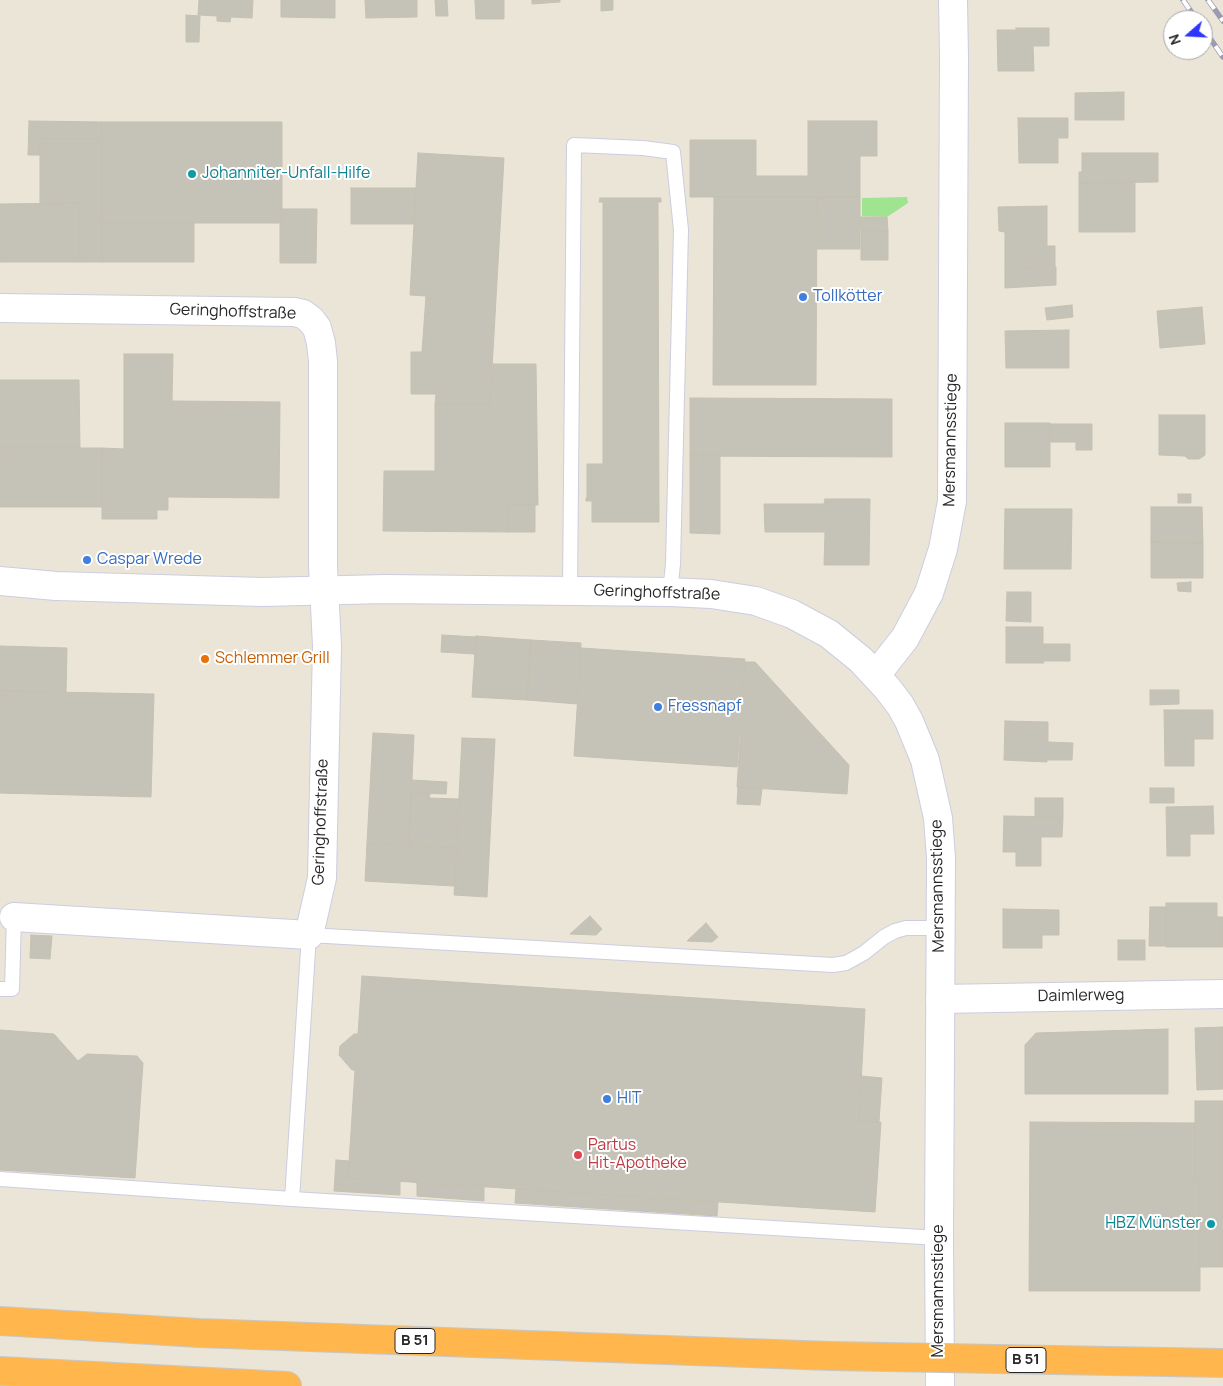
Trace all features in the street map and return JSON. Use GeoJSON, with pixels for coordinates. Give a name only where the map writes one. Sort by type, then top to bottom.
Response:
{"type":"FeatureCollection","features":[{"type":"Feature","properties":{"kind":"highway","name":"B 51"},"geometry":{"type":"LineString","coordinates":[[0,1321],[199,1333],[830,1356],[1223,1363]]}},
{"type":"Feature","properties":{"kind":"highway"},"geometry":{"type":"LineString","coordinates":[[0,1372],[287,1386]]}},
{"type":"Feature","properties":{"kind":"street","name":"Mersmannsstiege"},"geometry":{"type":"LineString","coordinates":[[940,1386],[940,839],[930,778],[920,747],[900,705],[876,674],[905,638],[929,593],[943,549],[952,501],[953,0]]}},
{"type":"Feature","properties":{"kind":"street","name":"Geringhoffstraße"},"geometry":{"type":"LineString","coordinates":[[0,308],[265,310],[303,314],[317,328],[323,361],[324,591],[327,646],[322,878],[310,935]]}},
{"type":"Feature","properties":{"kind":"street","name":"Geringhoffstraße"},"geometry":{"type":"LineString","coordinates":[[0,581],[56,586],[262,592],[386,589],[570,590],[711,594],[756,601],[792,614],[829,634],[876,674]]}},
{"type":"Feature","properties":{"kind":"street"},"geometry":{"type":"LineString","coordinates":[[14,917],[310,935]]}},
{"type":"Feature","properties":{"kind":"street","name":"Daimlerweg"},"geometry":{"type":"LineString","coordinates":[[940,999],[1223,994]]}},
{"type":"Feature","properties":{"kind":"lane"},"geometry":{"type":"LineString","coordinates":[[570,590],[574,145],[642,148],[673,152],[681,230],[673,564],[670,592]]}},
{"type":"Feature","properties":{"kind":"lane"},"geometry":{"type":"LineString","coordinates":[[0,989],[12,989],[14,917]]}},
{"type":"Feature","properties":{"kind":"lane"},"geometry":{"type":"LineString","coordinates":[[292,1199],[310,935],[833,965],[846,963],[895,931],[906,928],[940,928]]}},
{"type":"Feature","properties":{"kind":"lane"},"geometry":{"type":"LineString","coordinates":[[0,1179],[292,1199],[939,1238]]}},
{"type":"Feature","properties":{"kind":"green space"},"geometry":{"type":"Polygon","coordinates":[[[907,197],[908,203],[887,217],[862,216],[862,198],[907,197]]]}},
{"type":"Feature","properties":{"kind":"building"},"geometry":{"type":"Polygon","coordinates":[[[199,0],[253,0],[252,18],[231,17],[230,22],[217,21],[217,16],[198,15],[199,0]]]}},
{"type":"Feature","properties":{"kind":"building"},"geometry":{"type":"Polygon","coordinates":[[[281,0],[335,0],[335,18],[281,17],[281,0]]]}},
{"type":"Feature","properties":{"kind":"building"},"geometry":{"type":"Polygon","coordinates":[[[365,0],[417,0],[417,17],[366,18],[365,0]]]}},
{"type":"Feature","properties":{"kind":"building"},"geometry":{"type":"Polygon","coordinates":[[[435,0],[447,0],[448,16],[436,16],[435,0]]]}},
{"type":"Feature","properties":{"kind":"building"},"geometry":{"type":"Polygon","coordinates":[[[475,0],[504,0],[504,19],[476,19],[475,0]]]}},
{"type":"Feature","properties":{"kind":"building"},"geometry":{"type":"Polygon","coordinates":[[[532,0],[560,0],[560,2],[532,4],[532,0]]]}},
{"type":"Feature","properties":{"kind":"building"},"geometry":{"type":"Polygon","coordinates":[[[601,0],[613,0],[613,10],[601,11],[601,0]]]}},
{"type":"Feature","properties":{"kind":"building"},"geometry":{"type":"Polygon","coordinates":[[[186,15],[200,16],[199,42],[186,42],[186,15]]]}},
{"type":"Feature","properties":{"kind":"building"},"geometry":{"type":"Polygon","coordinates":[[[1016,28],[1049,28],[1049,46],[1033,46],[1034,71],[998,71],[997,30],[1016,30],[1016,28]]]}},
{"type":"Feature","properties":{"kind":"building"},"geometry":{"type":"Polygon","coordinates":[[[1124,92],[1124,120],[1075,120],[1075,93],[1124,92]]]}},
{"type":"Feature","properties":{"kind":"building"},"geometry":{"type":"Polygon","coordinates":[[[1018,118],[1068,118],[1068,138],[1058,138],[1058,163],[1019,163],[1018,118]]]}},
{"type":"Feature","properties":{"kind":"building"},"geometry":{"type":"Polygon","coordinates":[[[29,121],[102,122],[102,139],[40,139],[40,155],[28,155],[29,121]]]}},
{"type":"Feature","properties":{"kind":"building"},"geometry":{"type":"Polygon","coordinates":[[[808,121],[877,121],[877,156],[860,156],[860,197],[690,197],[690,140],[756,140],[756,176],[808,176],[808,121]]]}},
{"type":"Feature","properties":{"kind":"building","name":"Johanniter-Unfall-Hilfe"},"geometry":{"type":"Polygon","coordinates":[[[102,122],[282,122],[282,223],[102,223],[102,122]]]}},
{"type":"Feature","properties":{"kind":"building"},"geometry":{"type":"Polygon","coordinates":[[[40,139],[102,139],[102,262],[80,262],[80,203],[40,204],[40,139]]]}},
{"type":"Feature","properties":{"kind":"building"},"geometry":{"type":"Polygon","coordinates":[[[418,153],[504,158],[490,404],[435,404],[436,394],[411,394],[411,352],[422,352],[426,296],[410,295],[418,153]]]}},
{"type":"Feature","properties":{"kind":"building"},"geometry":{"type":"Polygon","coordinates":[[[1082,153],[1158,153],[1158,182],[1079,183],[1079,172],[1082,172],[1082,153]]]}},
{"type":"Feature","properties":{"kind":"building"},"geometry":{"type":"Polygon","coordinates":[[[1135,182],[1135,232],[1079,232],[1079,183],[1135,182]]]}},
{"type":"Feature","properties":{"kind":"building"},"geometry":{"type":"Polygon","coordinates":[[[351,188],[416,188],[414,224],[351,224],[351,188]]]}},
{"type":"Feature","properties":{"kind":"building"},"geometry":{"type":"Polygon","coordinates":[[[714,197],[817,197],[816,385],[713,385],[714,197]]]}},
{"type":"Feature","properties":{"kind":"building"},"geometry":{"type":"Polygon","coordinates":[[[817,197],[860,197],[860,249],[817,249],[817,197]]]}},
{"type":"Feature","properties":{"kind":"building"},"geometry":{"type":"Polygon","coordinates":[[[600,198],[661,198],[661,202],[658,202],[659,522],[592,522],[592,501],[586,501],[587,464],[603,464],[603,202],[599,202],[600,198]]]}},
{"type":"Feature","properties":{"kind":"building"},"geometry":{"type":"Polygon","coordinates":[[[80,203],[80,262],[0,262],[0,204],[80,203]]]}},
{"type":"Feature","properties":{"kind":"building"},"geometry":{"type":"Polygon","coordinates":[[[1047,206],[1047,246],[1055,246],[1055,268],[1005,268],[1005,232],[999,231],[998,207],[1047,206]]]}},
{"type":"Feature","properties":{"kind":"building"},"geometry":{"type":"Polygon","coordinates":[[[282,209],[317,209],[316,263],[280,263],[282,209]]]}},
{"type":"Feature","properties":{"kind":"building"},"geometry":{"type":"Polygon","coordinates":[[[860,217],[887,217],[888,231],[861,230],[860,217]]]}},
{"type":"Feature","properties":{"kind":"building"},"geometry":{"type":"Polygon","coordinates":[[[102,223],[194,223],[194,262],[102,262],[102,223]]]}},
{"type":"Feature","properties":{"kind":"building"},"geometry":{"type":"Polygon","coordinates":[[[861,230],[888,231],[888,260],[861,260],[861,230]]]}},
{"type":"Feature","properties":{"kind":"building"},"geometry":{"type":"Polygon","coordinates":[[[1056,267],[1056,285],[1005,288],[1005,268],[1056,267]]]}},
{"type":"Feature","properties":{"kind":"building"},"geometry":{"type":"Polygon","coordinates":[[[1072,305],[1073,317],[1047,320],[1045,308],[1072,305]]]}},
{"type":"Feature","properties":{"kind":"building"},"geometry":{"type":"Polygon","coordinates":[[[1202,307],[1205,344],[1160,348],[1157,311],[1202,307]]]}},
{"type":"Feature","properties":{"kind":"building"},"geometry":{"type":"Polygon","coordinates":[[[1069,330],[1069,368],[1006,368],[1005,331],[1069,330]]]}},
{"type":"Feature","properties":{"kind":"building"},"geometry":{"type":"Polygon","coordinates":[[[124,354],[173,354],[172,401],[280,402],[279,498],[168,497],[168,510],[157,510],[157,519],[102,519],[102,448],[124,449],[124,354]]]}},
{"type":"Feature","properties":{"kind":"building"},"geometry":{"type":"Polygon","coordinates":[[[493,364],[536,364],[538,505],[508,505],[508,532],[383,531],[384,471],[435,471],[435,404],[490,404],[493,364]]]}},
{"type":"Feature","properties":{"kind":"building"},"geometry":{"type":"Polygon","coordinates":[[[0,380],[79,380],[80,448],[0,448],[0,380]]]}},
{"type":"Feature","properties":{"kind":"building"},"geometry":{"type":"Polygon","coordinates":[[[690,398],[892,399],[892,457],[690,456],[690,398]]]}},
{"type":"Feature","properties":{"kind":"building"},"geometry":{"type":"Polygon","coordinates":[[[1159,415],[1205,415],[1205,455],[1199,459],[1188,459],[1185,456],[1159,455],[1159,415]]]}},
{"type":"Feature","properties":{"kind":"building"},"geometry":{"type":"Polygon","coordinates":[[[1005,423],[1050,423],[1050,467],[1005,467],[1005,423]]]}},
{"type":"Feature","properties":{"kind":"building"},"geometry":{"type":"Polygon","coordinates":[[[1050,424],[1092,424],[1092,450],[1076,450],[1076,442],[1050,442],[1050,424]]]}},
{"type":"Feature","properties":{"kind":"building"},"geometry":{"type":"Polygon","coordinates":[[[0,448],[102,448],[102,507],[0,507],[0,448]]]}},
{"type":"Feature","properties":{"kind":"building"},"geometry":{"type":"Polygon","coordinates":[[[690,456],[720,456],[720,534],[690,533],[690,456]]]}},
{"type":"Feature","properties":{"kind":"building"},"geometry":{"type":"Polygon","coordinates":[[[1178,494],[1191,494],[1191,503],[1178,503],[1178,494]]]}},
{"type":"Feature","properties":{"kind":"building"},"geometry":{"type":"Polygon","coordinates":[[[825,499],[870,499],[869,565],[824,565],[825,532],[765,532],[764,504],[824,504],[825,499]]]}},
{"type":"Feature","properties":{"kind":"building"},"geometry":{"type":"Polygon","coordinates":[[[508,505],[535,505],[535,532],[508,532],[508,505]]]}},
{"type":"Feature","properties":{"kind":"building"},"geometry":{"type":"Polygon","coordinates":[[[1151,507],[1202,507],[1203,543],[1151,542],[1151,507]]]}},
{"type":"Feature","properties":{"kind":"building"},"geometry":{"type":"Polygon","coordinates":[[[1005,509],[1072,509],[1071,569],[1004,569],[1005,509]]]}},
{"type":"Feature","properties":{"kind":"building"},"geometry":{"type":"Polygon","coordinates":[[[1151,542],[1203,543],[1203,578],[1151,578],[1151,542]]]}},
{"type":"Feature","properties":{"kind":"building"},"geometry":{"type":"Polygon","coordinates":[[[1191,582],[1191,592],[1178,591],[1177,583],[1191,582]]]}},
{"type":"Feature","properties":{"kind":"building"},"geometry":{"type":"Polygon","coordinates":[[[1007,592],[1031,592],[1031,622],[1006,621],[1007,592]]]}},
{"type":"Feature","properties":{"kind":"building"},"geometry":{"type":"Polygon","coordinates":[[[1006,627],[1043,627],[1043,644],[1070,644],[1070,661],[1006,663],[1006,627]]]}},
{"type":"Feature","properties":{"kind":"building"},"geometry":{"type":"Polygon","coordinates":[[[442,635],[476,637],[475,654],[441,652],[442,635]]]}},
{"type":"Feature","properties":{"kind":"building"},"geometry":{"type":"Polygon","coordinates":[[[476,636],[531,640],[527,700],[472,697],[476,636]]]}},
{"type":"Feature","properties":{"kind":"building"},"geometry":{"type":"Polygon","coordinates":[[[531,640],[581,643],[578,704],[527,700],[531,640]]]}},
{"type":"Feature","properties":{"kind":"building"},"geometry":{"type":"Polygon","coordinates":[[[0,646],[67,648],[66,692],[0,691],[0,646]]]}},
{"type":"Feature","properties":{"kind":"building"},"geometry":{"type":"Polygon","coordinates":[[[581,648],[745,659],[737,767],[574,756],[581,648]]]}},
{"type":"Feature","properties":{"kind":"building"},"geometry":{"type":"Polygon","coordinates":[[[745,662],[755,662],[849,765],[847,794],[737,787],[745,662]]]}},
{"type":"Feature","properties":{"kind":"building"},"geometry":{"type":"Polygon","coordinates":[[[1150,690],[1179,690],[1179,704],[1150,705],[1150,690]]]}},
{"type":"Feature","properties":{"kind":"building"},"geometry":{"type":"Polygon","coordinates":[[[0,691],[154,694],[151,797],[0,793],[0,691]]]}},
{"type":"Feature","properties":{"kind":"building"},"geometry":{"type":"Polygon","coordinates":[[[1164,710],[1213,710],[1213,739],[1194,739],[1194,766],[1165,766],[1164,710]]]}},
{"type":"Feature","properties":{"kind":"building"},"geometry":{"type":"Polygon","coordinates":[[[1005,721],[1048,722],[1048,742],[1073,743],[1072,760],[1047,760],[1047,762],[1004,760],[1005,721]]]}},
{"type":"Feature","properties":{"kind":"building"},"geometry":{"type":"Polygon","coordinates":[[[373,733],[414,735],[412,780],[447,782],[446,794],[411,793],[409,846],[367,843],[373,733]]]}},
{"type":"Feature","properties":{"kind":"building"},"geometry":{"type":"Polygon","coordinates":[[[462,738],[495,739],[487,897],[454,895],[462,738]]]}},
{"type":"Feature","properties":{"kind":"building"},"geometry":{"type":"Polygon","coordinates":[[[738,787],[762,789],[760,805],[737,804],[738,787]]]}},
{"type":"Feature","properties":{"kind":"building"},"geometry":{"type":"Polygon","coordinates":[[[1150,788],[1174,788],[1174,803],[1150,803],[1150,788]]]}},
{"type":"Feature","properties":{"kind":"building"},"geometry":{"type":"Polygon","coordinates":[[[411,793],[430,794],[429,798],[459,799],[457,848],[409,846],[411,793]]]}},
{"type":"Feature","properties":{"kind":"building"},"geometry":{"type":"Polygon","coordinates":[[[1035,798],[1063,798],[1063,817],[1035,816],[1035,798]]]}},
{"type":"Feature","properties":{"kind":"building"},"geometry":{"type":"Polygon","coordinates":[[[1213,806],[1214,834],[1190,834],[1190,856],[1167,856],[1166,807],[1213,806]]]}},
{"type":"Feature","properties":{"kind":"building"},"geometry":{"type":"Polygon","coordinates":[[[1004,816],[1063,817],[1062,837],[1041,837],[1041,866],[1016,866],[1016,852],[1003,852],[1004,816]]]}},
{"type":"Feature","properties":{"kind":"building"},"geometry":{"type":"Polygon","coordinates":[[[367,843],[457,848],[454,886],[365,881],[367,843]]]}},
{"type":"Feature","properties":{"kind":"building"},"geometry":{"type":"Polygon","coordinates":[[[1166,903],[1217,903],[1217,917],[1223,917],[1223,947],[1166,947],[1166,903]]]}},
{"type":"Feature","properties":{"kind":"building"},"geometry":{"type":"Polygon","coordinates":[[[1150,907],[1166,907],[1166,946],[1149,946],[1150,907]]]}},
{"type":"Feature","properties":{"kind":"building"},"geometry":{"type":"Polygon","coordinates":[[[1003,909],[1059,910],[1059,935],[1042,935],[1042,948],[1003,948],[1003,909]]]}},
{"type":"Feature","properties":{"kind":"building"},"geometry":{"type":"Polygon","coordinates":[[[590,916],[602,929],[596,935],[570,934],[590,916]]]}},
{"type":"Feature","properties":{"kind":"building"},"geometry":{"type":"Polygon","coordinates":[[[706,923],[718,937],[712,942],[687,941],[706,923]]]}},
{"type":"Feature","properties":{"kind":"building"},"geometry":{"type":"Polygon","coordinates":[[[31,935],[52,936],[50,959],[30,958],[31,935]]]}},
{"type":"Feature","properties":{"kind":"building"},"geometry":{"type":"Polygon","coordinates":[[[1118,940],[1145,940],[1145,960],[1118,960],[1118,940]]]}},
{"type":"Feature","properties":{"kind":"building","name":"HIT"},"geometry":{"type":"Polygon","coordinates":[[[362,976],[865,1009],[859,1121],[881,1122],[875,1212],[348,1178],[355,1070],[352,1070],[339,1055],[340,1046],[354,1034],[358,1034],[362,976]]]}},
{"type":"Feature","properties":{"kind":"building"},"geometry":{"type":"Polygon","coordinates":[[[1223,1027],[1223,1089],[1197,1090],[1195,1028],[1223,1027]]]}},
{"type":"Feature","properties":{"kind":"building"},"geometry":{"type":"Polygon","coordinates":[[[1168,1029],[1168,1094],[1025,1094],[1025,1045],[1036,1033],[1168,1029]]]}},
{"type":"Feature","properties":{"kind":"building"},"geometry":{"type":"Polygon","coordinates":[[[0,1030],[54,1034],[78,1061],[87,1054],[137,1056],[143,1063],[135,1178],[0,1170],[0,1030]]]}},
{"type":"Feature","properties":{"kind":"building"},"geometry":{"type":"Polygon","coordinates":[[[861,1076],[882,1078],[879,1122],[859,1121],[861,1076]]]}},
{"type":"Feature","properties":{"kind":"building","name":"HBZ Münster"},"geometry":{"type":"Polygon","coordinates":[[[1195,1101],[1223,1101],[1223,1267],[1200,1267],[1200,1182],[1195,1182],[1195,1101]]]}},
{"type":"Feature","properties":{"kind":"building"},"geometry":{"type":"Polygon","coordinates":[[[1030,1122],[1195,1123],[1195,1182],[1200,1182],[1200,1291],[1029,1291],[1030,1122]]]}},
{"type":"Feature","properties":{"kind":"building"},"geometry":{"type":"Polygon","coordinates":[[[336,1160],[349,1161],[348,1178],[400,1182],[400,1195],[334,1191],[336,1160]]]}},
{"type":"Feature","properties":{"kind":"building"},"geometry":{"type":"Polygon","coordinates":[[[417,1183],[484,1187],[484,1201],[417,1196],[417,1183]]]}},
{"type":"Feature","properties":{"kind":"building"},"geometry":{"type":"Polygon","coordinates":[[[516,1189],[718,1202],[717,1216],[515,1203],[516,1189]]]}},
{"type":"Feature","properties":{"kind":"railway"},"geometry":{"type":"LineString","coordinates":[[1183,0],[1190,10]]}},
{"type":"Feature","properties":{"kind":"railway"},"geometry":{"type":"LineString","coordinates":[[1208,0],[1223,21]]}},
{"type":"Feature","properties":{"kind":"railway"},"geometry":{"type":"LineString","coordinates":[[1213,42],[1223,57]]}},
{"type":"Feature","properties":{"kind":"place","name":"Johanniter-Unfall-Hilfe"},"geometry":{"type":"Point","coordinates":[192,174]}},
{"type":"Feature","properties":{"kind":"place","name":"Tollkötter"},"geometry":{"type":"Point","coordinates":[803,297]}},
{"type":"Feature","properties":{"kind":"place","name":"Caspar Wrede"},"geometry":{"type":"Point","coordinates":[87,560]}},
{"type":"Feature","properties":{"kind":"place","name":"Schlemmer Grill"},"geometry":{"type":"Point","coordinates":[205,659]}},
{"type":"Feature","properties":{"kind":"place","name":"Fressnapf"},"geometry":{"type":"Point","coordinates":[658,707]}},
{"type":"Feature","properties":{"kind":"place","name":"HIT"},"geometry":{"type":"Point","coordinates":[607,1099]}},
{"type":"Feature","properties":{"kind":"place","name":"Partus Hit-Apotheke"},"geometry":{"type":"Point","coordinates":[578,1155]}},
{"type":"Feature","properties":{"kind":"place","name":"HBZ Münster"},"geometry":{"type":"Point","coordinates":[1211,1224]}}]}
